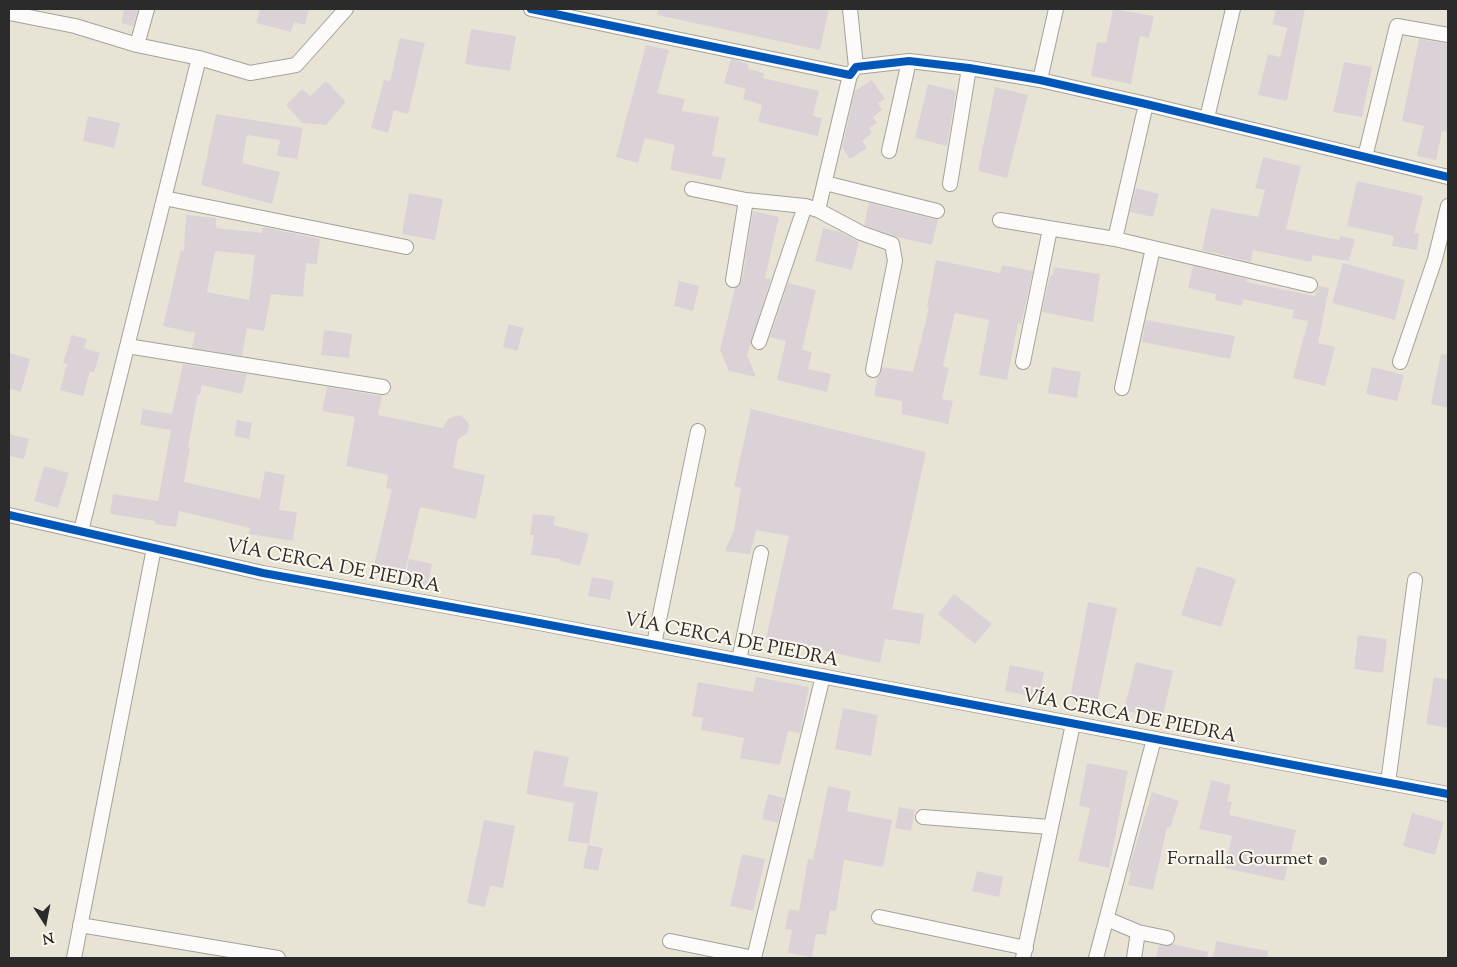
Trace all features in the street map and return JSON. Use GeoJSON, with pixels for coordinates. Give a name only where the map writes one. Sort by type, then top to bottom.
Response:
{"type":"FeatureCollection","features":[{"type":"Feature","properties":{"kind":"street"},"geometry":{"type":"LineString","coordinates":[[137,45],[146,9]]}},
{"type":"Feature","properties":{"kind":"street"},"geometry":{"type":"LineString","coordinates":[[9,13],[75,26],[137,45],[199,58],[250,73],[296,65],[346,9]]}},
{"type":"Feature","properties":{"kind":"street"},"geometry":{"type":"LineString","coordinates":[[531,9],[853,71],[909,61],[969,68],[1040,80],[1207,118],[1448,177]]}},
{"type":"Feature","properties":{"kind":"street"},"geometry":{"type":"LineString","coordinates":[[759,342],[812,208],[825,184],[853,71],[850,9]]}},
{"type":"Feature","properties":{"kind":"street"},"geometry":{"type":"LineString","coordinates":[[1040,80],[1056,9]]}},
{"type":"Feature","properties":{"kind":"street"},"geometry":{"type":"LineString","coordinates":[[1207,118],[1233,9]]}},
{"type":"Feature","properties":{"kind":"street"},"geometry":{"type":"LineString","coordinates":[[1364,156],[1398,26],[1448,34]]}},
{"type":"Feature","properties":{"kind":"street"},"geometry":{"type":"LineString","coordinates":[[81,532],[199,58]]}},
{"type":"Feature","properties":{"kind":"street"},"geometry":{"type":"LineString","coordinates":[[889,151],[909,61]]}},
{"type":"Feature","properties":{"kind":"street"},"geometry":{"type":"LineString","coordinates":[[950,184],[969,68]]}},
{"type":"Feature","properties":{"kind":"street"},"geometry":{"type":"LineString","coordinates":[[1115,239],[1146,104]]}},
{"type":"Feature","properties":{"kind":"street"},"geometry":{"type":"LineString","coordinates":[[825,184],[937,211]]}},
{"type":"Feature","properties":{"kind":"street"},"geometry":{"type":"LineString","coordinates":[[692,189],[746,200],[812,208],[860,233],[892,244],[895,261],[873,370]]}},
{"type":"Feature","properties":{"kind":"street"},"geometry":{"type":"LineString","coordinates":[[164,198],[406,246]]}},
{"type":"Feature","properties":{"kind":"street"},"geometry":{"type":"LineString","coordinates":[[733,280],[746,200]]}},
{"type":"Feature","properties":{"kind":"street"},"geometry":{"type":"LineString","coordinates":[[1400,362],[1435,259],[1448,206]]}},
{"type":"Feature","properties":{"kind":"street"},"geometry":{"type":"LineString","coordinates":[[1000,220],[1115,239],[1310,285]]}},
{"type":"Feature","properties":{"kind":"street"},"geometry":{"type":"LineString","coordinates":[[1023,362],[1050,229]]}},
{"type":"Feature","properties":{"kind":"street"},"geometry":{"type":"LineString","coordinates":[[1122,388],[1153,248]]}},
{"type":"Feature","properties":{"kind":"street"},"geometry":{"type":"LineString","coordinates":[[128,346],[383,387]]}},
{"type":"Feature","properties":{"kind":"street"},"geometry":{"type":"LineString","coordinates":[[654,644],[698,431]]}},
{"type":"Feature","properties":{"kind":"street","name":"VÍA CERCA DE PIEDRA"},"geometry":{"type":"LineString","coordinates":[[9,515],[263,573],[654,644],[1448,794]]}},
{"type":"Feature","properties":{"kind":"street"},"geometry":{"type":"LineString","coordinates":[[74,958],[154,548]]}},
{"type":"Feature","properties":{"kind":"street"},"geometry":{"type":"LineString","coordinates":[[739,660],[761,553]]}},
{"type":"Feature","properties":{"kind":"street"},"geometry":{"type":"LineString","coordinates":[[1388,783],[1415,580]]}},
{"type":"Feature","properties":{"kind":"street"},"geometry":{"type":"LineString","coordinates":[[670,941],[754,958],[823,676]]}},
{"type":"Feature","properties":{"kind":"street"},"geometry":{"type":"LineString","coordinates":[[879,917],[1024,953],[1073,724]]}},
{"type":"Feature","properties":{"kind":"street"},"geometry":{"type":"LineString","coordinates":[[1096,958],[1154,739]]}},
{"type":"Feature","properties":{"kind":"street"},"geometry":{"type":"LineString","coordinates":[[923,817],[1050,827]]}},
{"type":"Feature","properties":{"kind":"street"},"geometry":{"type":"LineString","coordinates":[[1107,920],[1138,932],[1167,938]]}},
{"type":"Feature","properties":{"kind":"street"},"geometry":{"type":"LineString","coordinates":[[80,925],[278,958]]}},
{"type":"Feature","properties":{"kind":"street"},"geometry":{"type":"LineString","coordinates":[[1134,958],[1138,932]]}},
{"type":"Feature","properties":{"kind":"building"},"geometry":{"type":"Polygon","coordinates":[[[124,9],[138,9],[133,26],[121,23],[124,9]]]}},
{"type":"Feature","properties":{"kind":"building"},"geometry":{"type":"Polygon","coordinates":[[[260,9],[309,9],[305,25],[294,22],[291,32],[256,23],[260,9]]]}},
{"type":"Feature","properties":{"kind":"building"},"geometry":{"type":"Polygon","coordinates":[[[658,9],[829,9],[820,50],[657,15],[658,9]]]}},
{"type":"Feature","properties":{"kind":"building"},"geometry":{"type":"Polygon","coordinates":[[[1113,9],[1154,16],[1149,38],[1140,36],[1131,84],[1091,76],[1097,42],[1106,43],[1113,9]]]}},
{"type":"Feature","properties":{"kind":"building"},"geometry":{"type":"Polygon","coordinates":[[[1276,9],[1305,9],[1287,101],[1258,95],[1268,54],[1280,57],[1287,28],[1272,24],[1276,9]]]}},
{"type":"Feature","properties":{"kind":"building"},"geometry":{"type":"Polygon","coordinates":[[[471,29],[516,36],[510,71],[465,64],[471,29]]]}},
{"type":"Feature","properties":{"kind":"building"},"geometry":{"type":"Polygon","coordinates":[[[400,38],[425,43],[408,114],[394,110],[388,133],[371,128],[384,80],[390,81],[400,38]]]}},
{"type":"Feature","properties":{"kind":"building"},"geometry":{"type":"Polygon","coordinates":[[[1419,39],[1448,44],[1448,132],[1442,131],[1436,160],[1417,156],[1424,126],[1402,121],[1419,39]]]}},
{"type":"Feature","properties":{"kind":"building"},"geometry":{"type":"Polygon","coordinates":[[[646,45],[669,50],[657,93],[685,99],[682,111],[719,117],[712,156],[726,158],[721,180],[670,170],[675,145],[645,138],[638,163],[616,157],[646,45]]]}},
{"type":"Feature","properties":{"kind":"building"},"geometry":{"type":"Polygon","coordinates":[[[731,59],[749,64],[748,69],[764,73],[763,78],[819,91],[813,116],[822,118],[818,136],[758,122],[762,105],[743,99],[746,89],[724,83],[731,59]]]}},
{"type":"Feature","properties":{"kind":"building"},"geometry":{"type":"Polygon","coordinates":[[[1344,62],[1372,67],[1362,117],[1333,112],[1344,62]]]}},
{"type":"Feature","properties":{"kind":"building"},"geometry":{"type":"Polygon","coordinates":[[[872,80],[885,99],[878,103],[882,110],[873,117],[877,123],[869,128],[872,133],[862,141],[867,148],[850,159],[842,147],[855,91],[872,80]]]}},
{"type":"Feature","properties":{"kind":"building"},"geometry":{"type":"Polygon","coordinates":[[[326,81],[346,102],[326,125],[302,123],[286,105],[302,89],[310,96],[326,81]]]}},
{"type":"Feature","properties":{"kind":"building"},"geometry":{"type":"Polygon","coordinates":[[[928,84],[956,91],[947,146],[915,138],[928,84]]]}},
{"type":"Feature","properties":{"kind":"building"},"geometry":{"type":"Polygon","coordinates":[[[995,87],[1028,95],[1007,178],[978,171],[995,87]]]}},
{"type":"Feature","properties":{"kind":"building"},"geometry":{"type":"Polygon","coordinates":[[[216,114],[303,128],[297,159],[277,156],[280,140],[247,135],[242,163],[280,172],[272,204],[201,185],[216,114]]]}},
{"type":"Feature","properties":{"kind":"building"},"geometry":{"type":"Polygon","coordinates":[[[88,116],[120,123],[114,148],[83,141],[88,116]]]}},
{"type":"Feature","properties":{"kind":"building"},"geometry":{"type":"Polygon","coordinates":[[[1263,157],[1301,166],[1286,229],[1339,240],[1340,236],[1355,239],[1349,261],[1313,255],[1311,262],[1253,250],[1251,262],[1202,250],[1211,208],[1258,217],[1265,190],[1255,188],[1263,157]]]}},
{"type":"Feature","properties":{"kind":"building"},"geometry":{"type":"Polygon","coordinates":[[[1357,181],[1423,196],[1414,233],[1419,234],[1417,250],[1392,246],[1394,236],[1347,226],[1357,181]]]}},
{"type":"Feature","properties":{"kind":"building"},"geometry":{"type":"Polygon","coordinates":[[[1136,188],[1159,194],[1153,217],[1130,212],[1136,188]]]}},
{"type":"Feature","properties":{"kind":"building"},"geometry":{"type":"Polygon","coordinates":[[[409,193],[443,199],[435,240],[402,234],[409,193]]]}},
{"type":"Feature","properties":{"kind":"building"},"geometry":{"type":"Polygon","coordinates":[[[869,203],[938,220],[932,245],[897,237],[864,225],[869,203]]]}},
{"type":"Feature","properties":{"kind":"building"},"geometry":{"type":"Polygon","coordinates":[[[753,211],[779,217],[765,278],[771,279],[747,355],[756,377],[729,371],[720,350],[735,288],[742,281],[753,211]]]}},
{"type":"Feature","properties":{"kind":"building"},"geometry":{"type":"Polygon","coordinates":[[[186,215],[216,218],[216,228],[262,233],[263,227],[320,239],[317,264],[306,263],[303,297],[271,294],[264,331],[247,328],[242,356],[192,348],[195,333],[163,326],[181,250],[184,251],[186,215]],[[215,251],[207,292],[249,300],[255,255],[215,251]]]}},
{"type":"Feature","properties":{"kind":"building"},"geometry":{"type":"Polygon","coordinates":[[[823,228],[840,232],[859,242],[852,270],[815,261],[823,228]]]}},
{"type":"Feature","properties":{"kind":"building"},"geometry":{"type":"Polygon","coordinates":[[[936,260],[1000,273],[1002,265],[1033,271],[1021,324],[1018,323],[1007,380],[979,375],[989,320],[955,313],[943,366],[949,368],[942,399],[953,401],[948,424],[902,414],[902,401],[874,396],[877,378],[882,367],[913,372],[929,308],[927,307],[936,260]]]}},
{"type":"Feature","properties":{"kind":"building"},"geometry":{"type":"Polygon","coordinates":[[[1343,263],[1405,280],[1395,320],[1332,303],[1343,263]]]}},
{"type":"Feature","properties":{"kind":"building"},"geometry":{"type":"Polygon","coordinates":[[[1193,266],[1247,279],[1246,282],[1315,296],[1319,286],[1329,288],[1318,343],[1335,347],[1325,386],[1293,378],[1308,321],[1292,318],[1294,310],[1243,299],[1242,306],[1215,300],[1216,294],[1188,288],[1193,266]]]}},
{"type":"Feature","properties":{"kind":"building"},"geometry":{"type":"Polygon","coordinates":[[[1054,267],[1100,274],[1093,322],[1042,312],[1050,275],[1053,275],[1054,267]]]}},
{"type":"Feature","properties":{"kind":"building"},"geometry":{"type":"Polygon","coordinates":[[[679,281],[699,286],[693,311],[674,306],[679,281]]]}},
{"type":"Feature","properties":{"kind":"building"},"geometry":{"type":"Polygon","coordinates":[[[788,283],[816,290],[802,350],[812,352],[808,369],[831,374],[827,392],[777,380],[786,341],[770,337],[788,283]]]}},
{"type":"Feature","properties":{"kind":"building"},"geometry":{"type":"Polygon","coordinates":[[[1146,320],[1235,336],[1230,359],[1142,342],[1146,320]]]}},
{"type":"Feature","properties":{"kind":"building"},"geometry":{"type":"Polygon","coordinates":[[[509,324],[524,328],[517,351],[503,347],[509,324]]]}},
{"type":"Feature","properties":{"kind":"building"},"geometry":{"type":"Polygon","coordinates":[[[324,330],[352,334],[349,358],[321,355],[324,330]]]}},
{"type":"Feature","properties":{"kind":"building"},"geometry":{"type":"Polygon","coordinates":[[[72,335],[87,339],[84,348],[100,353],[94,373],[90,371],[83,396],[60,390],[67,364],[63,363],[72,335]]]}},
{"type":"Feature","properties":{"kind":"building"},"geometry":{"type":"Polygon","coordinates":[[[9,353],[30,359],[21,392],[9,388],[9,353]]]}},
{"type":"Feature","properties":{"kind":"building"},"geometry":{"type":"Polygon","coordinates":[[[1441,354],[1448,355],[1448,408],[1431,404],[1441,354]]]}},
{"type":"Feature","properties":{"kind":"building"},"geometry":{"type":"Polygon","coordinates":[[[183,364],[247,374],[242,394],[202,385],[200,395],[198,394],[188,447],[190,448],[184,482],[260,499],[265,471],[285,475],[279,510],[297,512],[293,541],[249,534],[250,528],[179,511],[176,527],[155,524],[155,521],[110,514],[113,494],[158,501],[171,430],[140,425],[143,409],[172,414],[183,364]]]}},
{"type":"Feature","properties":{"kind":"building"},"geometry":{"type":"Polygon","coordinates":[[[1052,367],[1081,372],[1077,398],[1048,393],[1052,367]]]}},
{"type":"Feature","properties":{"kind":"building"},"geometry":{"type":"Polygon","coordinates":[[[1372,367],[1404,375],[1397,401],[1366,394],[1372,367]]]}},
{"type":"Feature","properties":{"kind":"building"},"geometry":{"type":"Polygon","coordinates":[[[327,387],[382,396],[378,415],[443,428],[448,419],[459,415],[469,424],[467,434],[458,439],[453,468],[485,475],[476,519],[420,507],[405,571],[374,565],[392,489],[386,488],[388,475],[346,466],[355,417],[322,411],[327,387]]]}},
{"type":"Feature","properties":{"kind":"building"},"geometry":{"type":"Polygon","coordinates":[[[751,409],[926,452],[892,609],[924,614],[920,644],[885,639],[880,663],[766,638],[789,536],[756,530],[750,554],[725,551],[734,530],[741,488],[734,486],[751,409]]]}},
{"type":"Feature","properties":{"kind":"building"},"geometry":{"type":"Polygon","coordinates":[[[237,420],[252,423],[249,439],[234,436],[237,420]]]}},
{"type":"Feature","properties":{"kind":"building"},"geometry":{"type":"Polygon","coordinates":[[[9,434],[29,439],[24,459],[9,456],[9,434]]]}},
{"type":"Feature","properties":{"kind":"building"},"geometry":{"type":"Polygon","coordinates":[[[44,466],[69,473],[58,508],[34,501],[44,466]]]}},
{"type":"Feature","properties":{"kind":"building"},"geometry":{"type":"Polygon","coordinates":[[[533,514],[555,516],[554,525],[589,534],[580,566],[561,561],[561,559],[531,555],[534,535],[530,535],[533,514]]]}},
{"type":"Feature","properties":{"kind":"building"},"geometry":{"type":"Polygon","coordinates":[[[409,559],[432,564],[428,586],[405,582],[409,559]]]}},
{"type":"Feature","properties":{"kind":"building"},"geometry":{"type":"Polygon","coordinates":[[[1197,566],[1236,579],[1221,627],[1181,615],[1197,566]]]}},
{"type":"Feature","properties":{"kind":"building"},"geometry":{"type":"Polygon","coordinates":[[[592,577],[614,581],[610,600],[588,596],[592,577]]]}},
{"type":"Feature","properties":{"kind":"building"},"geometry":{"type":"Polygon","coordinates":[[[954,594],[992,624],[975,644],[938,614],[954,594]]]}},
{"type":"Feature","properties":{"kind":"building"},"geometry":{"type":"Polygon","coordinates":[[[1088,602],[1117,608],[1097,704],[1070,699],[1088,602]]]}},
{"type":"Feature","properties":{"kind":"building"},"geometry":{"type":"Polygon","coordinates":[[[1358,635],[1387,639],[1383,673],[1354,669],[1358,635]]]}},
{"type":"Feature","properties":{"kind":"building"},"geometry":{"type":"Polygon","coordinates":[[[1136,662],[1173,671],[1162,719],[1124,710],[1136,662]]]}},
{"type":"Feature","properties":{"kind":"building"},"geometry":{"type":"Polygon","coordinates":[[[1010,665],[1044,672],[1039,698],[1005,691],[1010,665]]]}},
{"type":"Feature","properties":{"kind":"building"},"geometry":{"type":"Polygon","coordinates":[[[756,677],[809,687],[800,733],[788,731],[780,765],[740,758],[744,738],[701,730],[703,718],[692,716],[698,682],[753,692],[756,677]]]}},
{"type":"Feature","properties":{"kind":"building"},"geometry":{"type":"Polygon","coordinates":[[[1434,677],[1448,680],[1448,728],[1426,724],[1434,677]]]}},
{"type":"Feature","properties":{"kind":"building"},"geometry":{"type":"Polygon","coordinates":[[[843,708],[878,715],[871,756],[835,749],[843,708]]]}},
{"type":"Feature","properties":{"kind":"building"},"geometry":{"type":"Polygon","coordinates":[[[534,750],[569,757],[563,786],[598,792],[589,844],[568,841],[574,803],[526,794],[534,750]]]}},
{"type":"Feature","properties":{"kind":"building"},"geometry":{"type":"Polygon","coordinates":[[[1087,763],[1128,771],[1109,868],[1078,861],[1090,808],[1079,806],[1087,763]]]}},
{"type":"Feature","properties":{"kind":"building"},"geometry":{"type":"Polygon","coordinates":[[[1211,780],[1231,785],[1227,801],[1232,802],[1229,815],[1296,830],[1284,881],[1225,868],[1232,836],[1199,829],[1211,780]]]}},
{"type":"Feature","properties":{"kind":"building"},"geometry":{"type":"Polygon","coordinates":[[[828,786],[851,791],[847,811],[892,820],[883,867],[844,860],[836,911],[830,910],[826,935],[816,934],[812,957],[788,953],[792,930],[785,929],[789,909],[799,911],[808,859],[813,860],[828,786]]]}},
{"type":"Feature","properties":{"kind":"building"},"geometry":{"type":"Polygon","coordinates":[[[1152,792],[1179,801],[1170,828],[1167,827],[1153,890],[1128,885],[1131,872],[1128,871],[1152,792]]]}},
{"type":"Feature","properties":{"kind":"building"},"geometry":{"type":"Polygon","coordinates":[[[768,794],[784,798],[778,823],[762,819],[768,794]]]}},
{"type":"Feature","properties":{"kind":"building"},"geometry":{"type":"Polygon","coordinates":[[[899,807],[915,810],[911,831],[895,828],[899,807]]]}},
{"type":"Feature","properties":{"kind":"building"},"geometry":{"type":"Polygon","coordinates":[[[1412,813],[1444,822],[1435,855],[1403,846],[1412,813]]]}},
{"type":"Feature","properties":{"kind":"building"},"geometry":{"type":"Polygon","coordinates":[[[484,820],[515,826],[503,888],[490,886],[485,907],[467,903],[484,820]]]}},
{"type":"Feature","properties":{"kind":"building"},"geometry":{"type":"Polygon","coordinates":[[[588,845],[603,848],[598,871],[583,868],[588,845]]]}},
{"type":"Feature","properties":{"kind":"building"},"geometry":{"type":"Polygon","coordinates":[[[742,854],[765,859],[753,911],[730,906],[742,854]]]}},
{"type":"Feature","properties":{"kind":"building"},"geometry":{"type":"Polygon","coordinates":[[[977,871],[1003,877],[999,897],[972,891],[977,871]]]}},
{"type":"Feature","properties":{"kind":"building"},"geometry":{"type":"Polygon","coordinates":[[[1216,941],[1268,951],[1267,958],[1213,958],[1216,941]]]}},
{"type":"Feature","properties":{"kind":"building"},"geometry":{"type":"Polygon","coordinates":[[[1173,944],[1208,952],[1207,958],[1156,958],[1159,945],[1169,946],[1173,944]]]}},
{"type":"Feature","properties":{"kind":"cycle path"},"geometry":{"type":"LineString","coordinates":[[531,9],[850,75],[856,67],[909,61],[969,68],[1040,80],[1448,177]]}},
{"type":"Feature","properties":{"kind":"cycle path"},"geometry":{"type":"LineString","coordinates":[[9,515],[263,573],[1448,794]]}},
{"type":"Feature","properties":{"kind":"place","name":"Fornalla Gourmet"},"geometry":{"type":"Point","coordinates":[1323,861]}}]}
